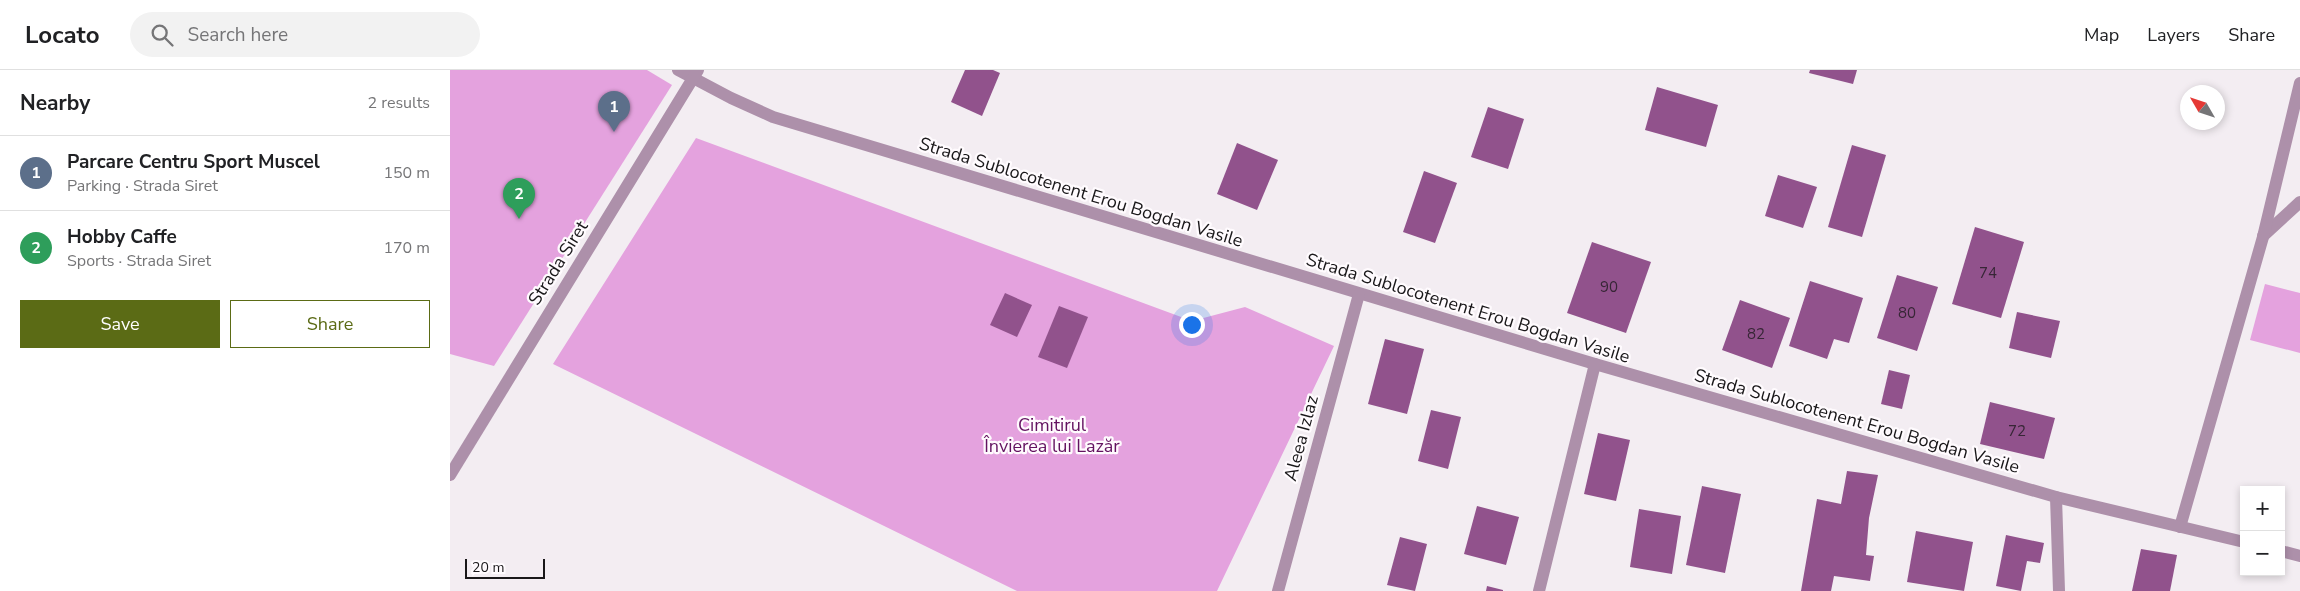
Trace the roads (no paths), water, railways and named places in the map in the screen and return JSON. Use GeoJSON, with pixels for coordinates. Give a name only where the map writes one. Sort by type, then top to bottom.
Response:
{"type":"FeatureCollection","features":[{"type":"Feature","properties":{"kind":"street","name":"Strada Sublocotenent Erou Bogdan Vasile"},"geometry":{"type":"LineString","coordinates":[[678,70],[695,74],[731,98],[773,117],[1359,294],[2056,497],[2240,541]]}},
{"type":"Feature","properties":{"kind":"street","name":"Strada Siret"},"geometry":{"type":"LineString","coordinates":[[450,475],[695,74]]}},
{"type":"Feature","properties":{"kind":"street"},"geometry":{"type":"LineString","coordinates":[[2180,527],[2262,237],[2300,83]]}},
{"type":"Feature","properties":{"kind":"street"},"geometry":{"type":"LineString","coordinates":[[2294,104],[2300,126]]}},
{"type":"Feature","properties":{"kind":"street"},"geometry":{"type":"LineString","coordinates":[[2262,237],[2300,202]]}},
{"type":"Feature","properties":{"kind":"street","name":"Aleea Izlaz"},"geometry":{"type":"LineString","coordinates":[[1278,591],[1359,294]]}},
{"type":"Feature","properties":{"kind":"street"},"geometry":{"type":"LineString","coordinates":[[1539,591],[1595,364]]}},
{"type":"Feature","properties":{"kind":"street"},"geometry":{"type":"LineString","coordinates":[[2056,497],[2059,591]]}},
{"type":"Feature","properties":{"kind":"street"},"geometry":{"type":"LineString","coordinates":[[2285,552],[2300,556]]}},
{"type":"Feature","properties":{"kind":"place","name":"Parcare Centru Sport Muscel"},"geometry":{"type":"Point","coordinates":[614,132]}},
{"type":"Feature","properties":{"kind":"place","name":"Hobby Caffe"},"geometry":{"type":"Point","coordinates":[519,219]}},
{"type":"Feature","properties":{"kind":"park label","name":"Cimitirul Învierea lui Lazăr"},"geometry":{"type":"Point","coordinates":[1052,435]}}]}
